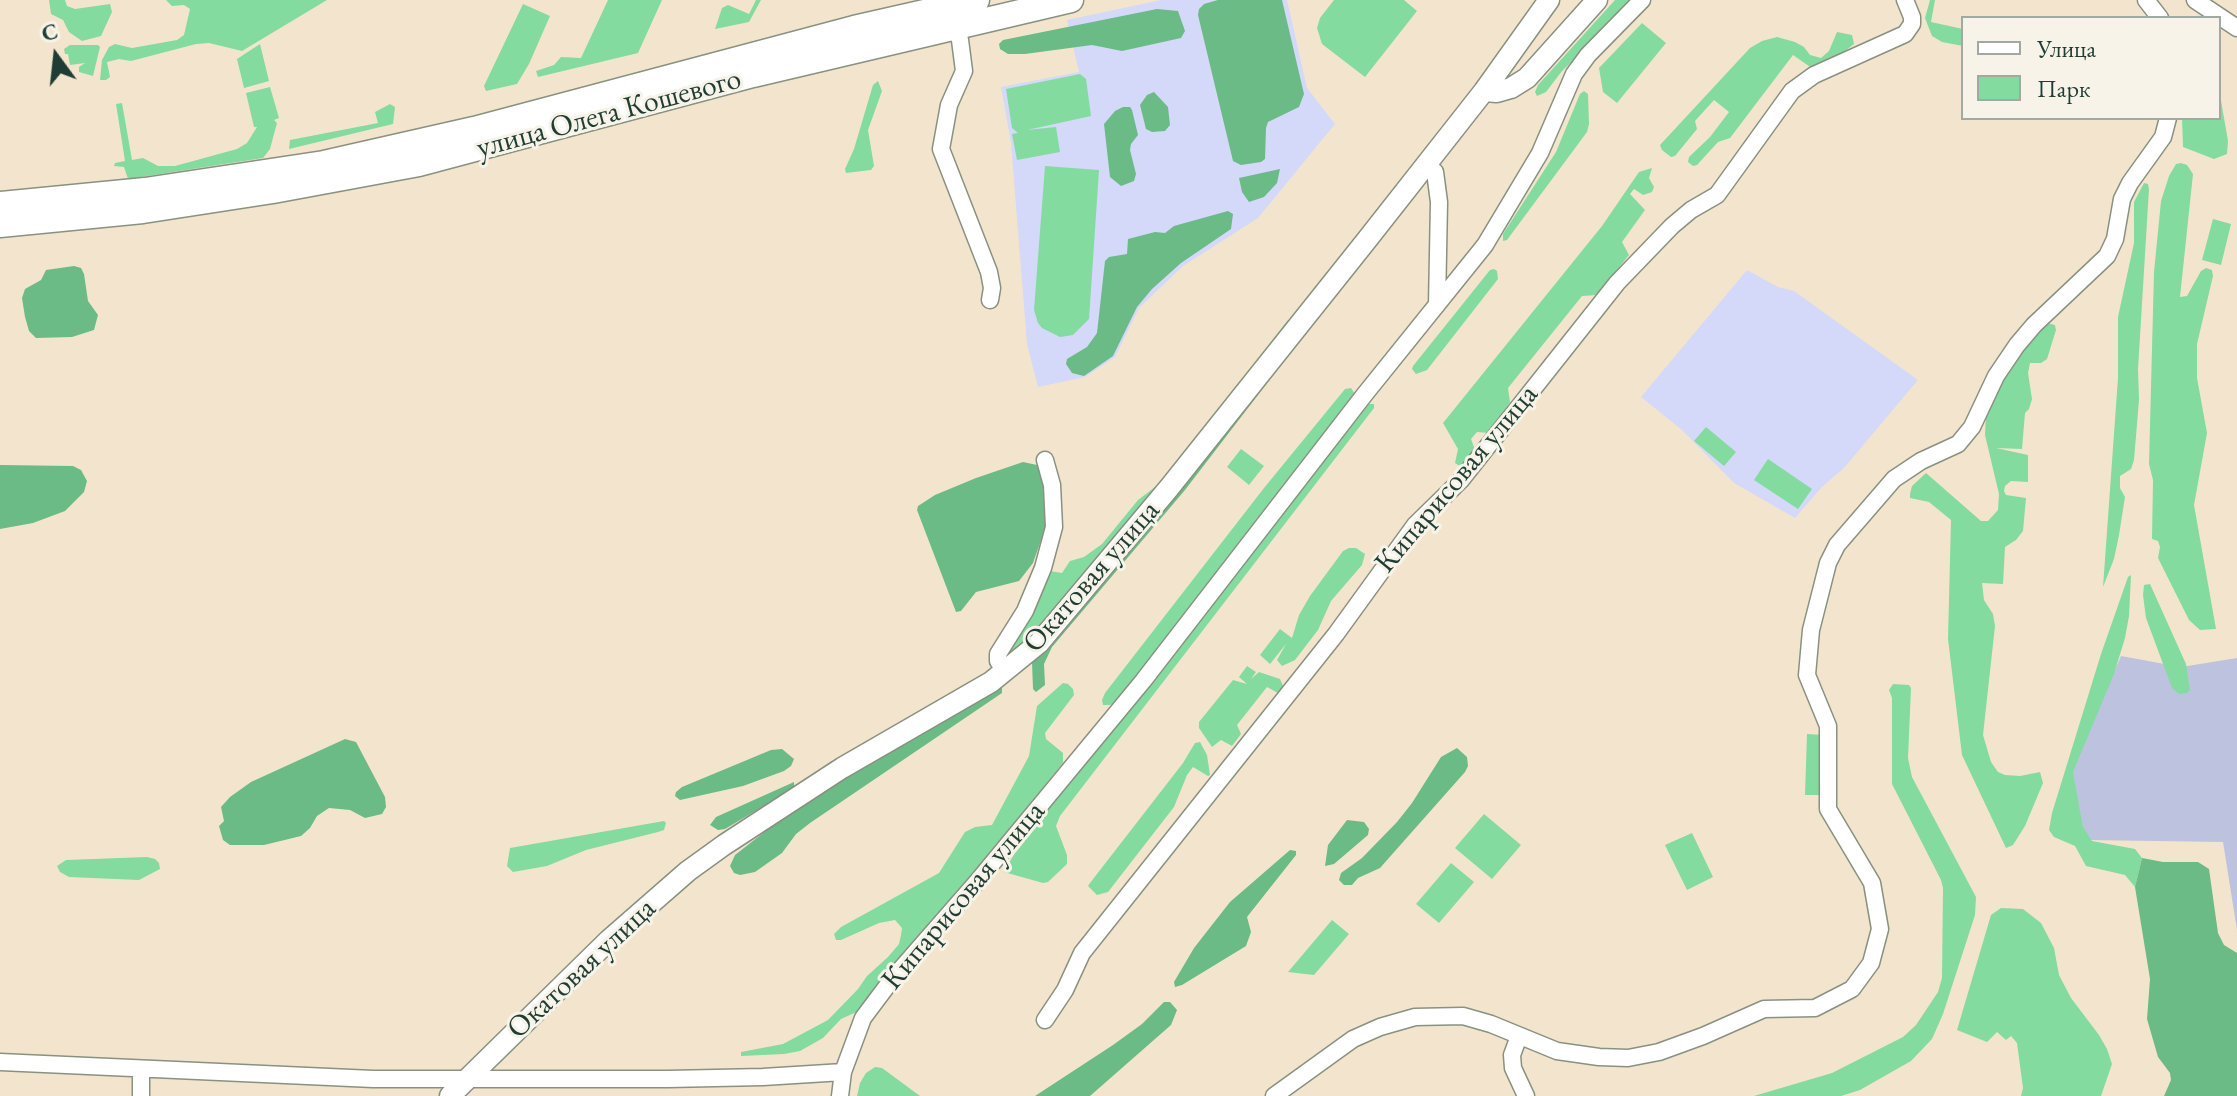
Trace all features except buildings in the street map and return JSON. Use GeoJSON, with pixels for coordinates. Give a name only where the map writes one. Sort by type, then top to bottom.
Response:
{"type":"FeatureCollection","features":[{"type":"Feature","properties":{"kind":"highway","name":"улица Олега Кошевого"},"geometry":{"type":"LineString","coordinates":[[0,225],[143,211],[419,164],[753,75],[952,11],[977,0]]}},
{"type":"Feature","properties":{"kind":"highway","name":"улица Олега Кошевого"},"geometry":{"type":"LineString","coordinates":[[0,204],[224,180],[362,155],[474,129],[854,28],[952,11],[1071,0]]}},
{"type":"Feature","properties":{"kind":"main road","name":"Окатовая улица"},"geometry":{"type":"LineString","coordinates":[[450,1096],[609,940],[688,871],[842,768],[991,682],[1039,643],[1169,488],[1427,164],[1529,31],[1549,0]]}},
{"type":"Feature","properties":{"kind":"main road"},"geometry":{"type":"LineString","coordinates":[[1484,91],[1497,92],[1519,83],[1597,0]]}},
{"type":"Feature","properties":{"kind":"main road"},"geometry":{"type":"LineString","coordinates":[[1529,31],[1531,40],[1540,48],[1548,48],[1563,39]]}},
{"type":"Feature","properties":{"kind":"street","name":"Кипарисовая улица"},"geometry":{"type":"LineString","coordinates":[[840,1096],[843,1072],[863,1018],[893,978],[1143,681],[1485,245],[1540,153],[1574,74],[1588,55],[1642,0]]}},
{"type":"Feature","properties":{"kind":"street","name":"Кипарисовая улица"},"geometry":{"type":"LineString","coordinates":[[1045,1020],[1065,990],[1082,953],[1336,634],[1400,544],[1420,519],[1461,480],[1617,283],[1672,226],[1717,195],[1792,91],[1804,81],[1905,34],[1912,24],[1905,0]]}},
{"type":"Feature","properties":{"kind":"street"},"geometry":{"type":"LineString","coordinates":[[2146,0],[2158,16]]}},
{"type":"Feature","properties":{"kind":"street"},"geometry":{"type":"LineString","coordinates":[[2195,0],[2219,16]]}},
{"type":"Feature","properties":{"kind":"street"},"geometry":{"type":"LineString","coordinates":[[952,11],[964,71],[949,105],[941,149],[989,272],[992,288],[990,300]]}},
{"type":"Feature","properties":{"kind":"street"},"geometry":{"type":"LineString","coordinates":[[1274,1096],[1353,1039],[1415,1017],[1463,1016],[1557,1051],[1599,1057],[1634,1057],[1659,1052],[1703,1036],[1764,1009],[1815,1008],[1852,989],[1871,963],[1880,929],[1872,883],[1828,809],[1828,726],[1807,675],[1811,630],[1828,563],[1837,545],[1894,479],[1921,461],[1958,444],[1972,427],[1996,376],[2017,345],[2107,256],[2115,239],[2126,191],[2163,137],[2167,120]]}},
{"type":"Feature","properties":{"kind":"street"},"geometry":{"type":"LineString","coordinates":[[1427,164],[1435,172],[1439,202],[1437,305]]}},
{"type":"Feature","properties":{"kind":"street"},"geometry":{"type":"LineString","coordinates":[[1005,672],[998,661],[998,654],[1025,611],[1043,568],[1054,527],[1052,485],[1045,460]]}},
{"type":"Feature","properties":{"kind":"street"},"geometry":{"type":"LineString","coordinates":[[1519,1036],[1512,1055],[1513,1068],[1526,1096]]}},
{"type":"Feature","properties":{"kind":"street"},"geometry":{"type":"LineString","coordinates":[[0,1062],[373,1079],[668,1079],[843,1072]]}},
{"type":"Feature","properties":{"kind":"street"},"geometry":{"type":"LineString","coordinates":[[141,1069],[141,1096]]}},
{"type":"Feature","properties":{"kind":"shaded area"},"geometry":{"type":"Polygon","coordinates":[[[1161,0],[1287,0],[1307,88],[1335,124],[1258,218],[1183,266],[1139,308],[1115,357],[1085,377],[1038,387],[1027,344],[1011,143],[1001,87],[1079,72],[1067,20],[1161,0]]]}},
{"type":"Feature","properties":{"kind":"shaded area"},"geometry":{"type":"Polygon","coordinates":[[[1747,270],[1778,287],[1794,291],[1918,380],[1844,468],[1822,487],[1795,518],[1734,483],[1682,430],[1641,397],[1747,270]]]}},
{"type":"Feature","properties":{"kind":"shaded area"},"geometry":{"type":"Polygon","coordinates":[[[2121,656],[2181,667],[2237,658],[2237,930],[2223,842],[2085,840],[2072,769],[2121,656]]]}},
{"type":"Feature","properties":{"kind":"green space"},"geometry":{"type":"Polygon","coordinates":[[[49,0],[65,0],[67,6],[75,9],[110,4],[112,12],[101,36],[82,41],[69,32],[63,20],[51,14],[49,0]]]}},
{"type":"Feature","properties":{"kind":"green space"},"geometry":{"type":"Polygon","coordinates":[[[166,0],[327,0],[242,51],[209,43],[131,61],[119,59],[107,62],[110,77],[100,80],[102,60],[109,47],[115,44],[132,48],[177,40],[184,35],[190,9],[184,5],[172,6],[166,0]]]}},
{"type":"Feature","properties":{"kind":"green space"},"geometry":{"type":"Polygon","coordinates":[[[608,0],[662,0],[638,53],[538,77],[536,71],[554,65],[561,57],[581,58],[608,0]]]}},
{"type":"Feature","properties":{"kind":"green space"},"geometry":{"type":"Polygon","coordinates":[[[756,0],[761,0],[749,22],[715,29],[722,8],[728,5],[749,14],[756,0]]]}},
{"type":"Feature","properties":{"kind":"green space"},"geometry":{"type":"Polygon","coordinates":[[[1218,0],[1282,0],[1304,94],[1299,107],[1268,122],[1265,159],[1261,162],[1241,165],[1233,161],[1198,15],[1204,4],[1218,0]]]}},
{"type":"Feature","properties":{"kind":"green space"},"geometry":{"type":"Polygon","coordinates":[[[1334,0],[1404,0],[1417,11],[1365,77],[1322,44],[1317,28],[1320,18],[1334,0]]]}},
{"type":"Feature","properties":{"kind":"green space"},"geometry":{"type":"Polygon","coordinates":[[[1615,0],[1635,0],[1562,71],[1546,92],[1537,96],[1538,85],[1615,0]]]}},
{"type":"Feature","properties":{"kind":"green space"},"geometry":{"type":"Polygon","coordinates":[[[1930,0],[1935,0],[1931,22],[1961,29],[1961,46],[1942,42],[1932,36],[1925,18],[1930,0]]]}},
{"type":"Feature","properties":{"kind":"green space"},"geometry":{"type":"Polygon","coordinates":[[[523,4],[550,16],[517,84],[486,91],[484,86],[523,4]]]}},
{"type":"Feature","properties":{"kind":"green space"},"geometry":{"type":"Polygon","coordinates":[[[1157,9],[1178,11],[1185,31],[1181,38],[1122,51],[1092,45],[1025,54],[1008,54],[1000,49],[999,44],[1003,40],[1157,9]]]}},
{"type":"Feature","properties":{"kind":"green space"},"geometry":{"type":"Polygon","coordinates":[[[1642,23],[1666,43],[1617,103],[1603,92],[1599,68],[1642,23]]]}},
{"type":"Feature","properties":{"kind":"green space"},"geometry":{"type":"Polygon","coordinates":[[[1837,32],[1852,35],[1854,44],[1831,62],[1813,69],[1793,55],[1730,138],[1718,142],[1697,165],[1688,162],[1689,157],[1710,137],[1729,112],[1714,100],[1695,121],[1697,129],[1675,156],[1671,157],[1662,150],[1660,145],[1750,48],[1777,37],[1795,42],[1810,55],[1821,58],[1829,51],[1837,32]]]}},
{"type":"Feature","properties":{"kind":"green space"},"geometry":{"type":"Polygon","coordinates":[[[260,44],[269,81],[244,88],[237,59],[260,44]]]}},
{"type":"Feature","properties":{"kind":"green space"},"geometry":{"type":"Polygon","coordinates":[[[70,45],[100,47],[93,76],[79,72],[79,67],[85,63],[70,65],[64,49],[70,45]]]}},
{"type":"Feature","properties":{"kind":"green space"},"geometry":{"type":"Polygon","coordinates":[[[1080,74],[1086,79],[1091,116],[1027,130],[1056,127],[1060,152],[1017,160],[1012,134],[1018,133],[1012,128],[1006,89],[1080,74]]]}},
{"type":"Feature","properties":{"kind":"green space"},"geometry":{"type":"Polygon","coordinates":[[[878,81],[882,91],[868,130],[874,166],[871,170],[846,173],[873,85],[878,81]]]}},
{"type":"Feature","properties":{"kind":"green space"},"geometry":{"type":"Polygon","coordinates":[[[270,87],[279,118],[274,120],[277,123],[270,149],[263,158],[128,179],[124,167],[114,166],[125,161],[116,104],[122,103],[132,160],[143,158],[158,166],[175,166],[237,149],[247,143],[257,127],[254,127],[246,93],[270,87]]]}},
{"type":"Feature","properties":{"kind":"green space"},"geometry":{"type":"Polygon","coordinates":[[[1584,91],[1588,94],[1587,132],[1507,240],[1503,241],[1503,234],[1556,152],[1584,91]]]}},
{"type":"Feature","properties":{"kind":"green space"},"geometry":{"type":"Polygon","coordinates":[[[1154,92],[1168,107],[1170,125],[1165,131],[1146,129],[1140,105],[1147,95],[1154,92]]]}},
{"type":"Feature","properties":{"kind":"green space"},"geometry":{"type":"Polygon","coordinates":[[[2221,101],[2228,141],[2227,154],[2214,159],[2183,147],[2182,120],[2221,120],[2221,101]]]}},
{"type":"Feature","properties":{"kind":"green space"},"geometry":{"type":"Polygon","coordinates":[[[390,104],[395,107],[393,124],[289,149],[290,140],[378,123],[375,112],[390,104]]]}},
{"type":"Feature","properties":{"kind":"green space"},"geometry":{"type":"Polygon","coordinates":[[[1123,107],[1132,110],[1138,135],[1130,150],[1136,174],[1134,181],[1121,186],[1110,177],[1104,124],[1123,107]]]}},
{"type":"Feature","properties":{"kind":"green space"},"geometry":{"type":"Polygon","coordinates":[[[2176,164],[2187,165],[2193,174],[2180,297],[2187,296],[2201,271],[2206,268],[2212,270],[2213,276],[2197,344],[2197,378],[2207,433],[2194,505],[2216,629],[2200,630],[2189,620],[2158,558],[2158,541],[2152,539],[2153,480],[2149,464],[2154,272],[2161,201],[2169,176],[2176,164]]]}},
{"type":"Feature","properties":{"kind":"green space"},"geometry":{"type":"Polygon","coordinates":[[[1045,166],[1099,170],[1089,319],[1073,335],[1060,337],[1042,328],[1034,310],[1045,166]]]}},
{"type":"Feature","properties":{"kind":"green space"},"geometry":{"type":"Polygon","coordinates":[[[1652,168],[1649,178],[1654,187],[1652,192],[1643,195],[1634,189],[1630,194],[1645,210],[1622,242],[1629,255],[1597,295],[1582,296],[1508,388],[1510,402],[1489,433],[1477,432],[1471,439],[1475,450],[1462,467],[1458,465],[1455,463],[1458,449],[1443,423],[1602,226],[1639,172],[1652,168]]]}},
{"type":"Feature","properties":{"kind":"green space"},"geometry":{"type":"Polygon","coordinates":[[[1280,169],[1277,183],[1264,197],[1249,202],[1242,192],[1239,178],[1280,169]]]}},
{"type":"Feature","properties":{"kind":"green space"},"geometry":{"type":"Polygon","coordinates":[[[2144,183],[2148,184],[2149,189],[2134,460],[2131,469],[2120,476],[2120,488],[2125,497],[2114,559],[2103,587],[2118,378],[2118,317],[2134,243],[2134,202],[2144,183]]]}},
{"type":"Feature","properties":{"kind":"green space"},"geometry":{"type":"Polygon","coordinates":[[[1228,211],[1233,214],[1231,229],[1181,263],[1152,289],[1137,307],[1113,356],[1084,376],[1072,373],[1066,364],[1067,359],[1087,347],[1097,333],[1105,261],[1109,257],[1127,254],[1128,239],[1155,232],[1165,233],[1174,226],[1228,211]]]}},
{"type":"Feature","properties":{"kind":"green space"},"geometry":{"type":"Polygon","coordinates":[[[2213,219],[2231,224],[2221,265],[2202,260],[2213,219]]]}},
{"type":"Feature","properties":{"kind":"green space"},"geometry":{"type":"Polygon","coordinates":[[[81,268],[84,274],[88,301],[98,315],[94,330],[72,337],[36,338],[29,331],[25,317],[22,298],[25,289],[41,280],[46,270],[81,268]]]}},
{"type":"Feature","properties":{"kind":"green space"},"geometry":{"type":"Polygon","coordinates":[[[1494,269],[1498,279],[1427,370],[1416,374],[1413,366],[1490,270],[1494,269]]]}},
{"type":"Feature","properties":{"kind":"green space"},"geometry":{"type":"Polygon","coordinates":[[[1288,320],[1292,321],[1247,384],[1025,646],[1007,656],[1050,571],[1062,573],[1070,561],[1084,557],[1102,544],[1138,500],[1164,480],[1288,320]]]}},
{"type":"Feature","properties":{"kind":"green space"},"geometry":{"type":"Polygon","coordinates":[[[2047,323],[2055,325],[2056,330],[2047,359],[2041,363],[2030,363],[2028,373],[2032,399],[2025,413],[2022,449],[1996,448],[2028,455],[2028,482],[2011,481],[2004,491],[2006,495],[2026,498],[2023,531],[2005,547],[2003,584],[1982,583],[1984,600],[1993,614],[1995,626],[1983,735],[1991,762],[1998,772],[2005,775],[2040,772],[2043,783],[2025,826],[2013,845],[2006,848],[1962,755],[1948,639],[1951,520],[1929,502],[1910,498],[1910,494],[1912,486],[1926,473],[1981,521],[1988,521],[1998,510],[1999,494],[1985,435],[1986,414],[2004,372],[2047,323]]]}},
{"type":"Feature","properties":{"kind":"green space"},"geometry":{"type":"Polygon","coordinates":[[[1304,335],[1185,490],[1052,647],[1044,664],[1045,685],[1036,692],[1033,689],[1032,662],[1304,335]]]}},
{"type":"Feature","properties":{"kind":"green space"},"geometry":{"type":"Polygon","coordinates":[[[1351,388],[1355,394],[1136,677],[1119,698],[1110,705],[1103,705],[1105,693],[1264,488],[1345,389],[1351,388]]]}},
{"type":"Feature","properties":{"kind":"green space"},"geometry":{"type":"Polygon","coordinates":[[[1369,404],[1374,404],[1374,408],[1060,816],[1056,826],[1067,855],[1067,864],[1043,883],[1004,872],[1051,806],[1369,404]]]}},
{"type":"Feature","properties":{"kind":"green space"},"geometry":{"type":"Polygon","coordinates":[[[1706,427],[1736,452],[1724,466],[1694,441],[1706,427]]]}},
{"type":"Feature","properties":{"kind":"green space"},"geometry":{"type":"Polygon","coordinates":[[[1241,449],[1264,466],[1249,485],[1227,467],[1241,449]]]}},
{"type":"Feature","properties":{"kind":"green space"},"geometry":{"type":"Polygon","coordinates":[[[1768,459],[1812,489],[1798,509],[1754,480],[1768,459]]]}},
{"type":"Feature","properties":{"kind":"green space"},"geometry":{"type":"Polygon","coordinates":[[[1023,462],[1040,468],[1046,491],[1046,526],[1033,563],[1019,581],[976,592],[961,611],[956,612],[918,506],[935,495],[1023,462]]]}},
{"type":"Feature","properties":{"kind":"green space"},"geometry":{"type":"Polygon","coordinates":[[[0,465],[73,466],[81,470],[87,481],[84,492],[65,511],[33,523],[0,529],[0,465]]]}},
{"type":"Feature","properties":{"kind":"green space"},"geometry":{"type":"Polygon","coordinates":[[[1356,548],[1365,554],[1362,565],[1331,601],[1318,630],[1295,660],[1282,666],[1277,660],[1286,644],[1270,664],[1260,655],[1280,629],[1292,638],[1299,615],[1310,596],[1343,551],[1356,548]]]}},
{"type":"Feature","properties":{"kind":"green space"},"geometry":{"type":"Polygon","coordinates":[[[2131,575],[2125,638],[2114,674],[2073,772],[2083,827],[2092,841],[2135,849],[2142,858],[2135,887],[2125,875],[2086,866],[2075,846],[2054,837],[2049,830],[2101,654],[2131,575]]]}},
{"type":"Feature","properties":{"kind":"green space"},"geometry":{"type":"Polygon","coordinates":[[[2150,584],[2186,664],[2190,690],[2187,693],[2179,694],[2172,688],[2146,618],[2144,585],[2150,584]]]}},
{"type":"Feature","properties":{"kind":"green space"},"geometry":{"type":"Polygon","coordinates":[[[1247,666],[1256,672],[1251,679],[1259,672],[1280,679],[1284,688],[1278,693],[1267,687],[1237,725],[1241,734],[1232,746],[1221,740],[1212,747],[1199,728],[1199,722],[1233,680],[1247,684],[1239,677],[1247,666]]]}},
{"type":"Feature","properties":{"kind":"green space"},"geometry":{"type":"Polygon","coordinates":[[[1063,683],[1073,689],[1074,695],[1045,733],[1046,739],[1063,753],[1063,763],[863,1009],[841,1019],[823,1038],[800,1051],[741,1056],[741,1052],[783,1044],[828,1020],[888,957],[899,944],[901,935],[902,928],[895,920],[879,923],[841,940],[836,940],[834,934],[841,927],[939,873],[965,832],[992,825],[1029,756],[1037,706],[1063,683]]]}},
{"type":"Feature","properties":{"kind":"green space"},"geometry":{"type":"Polygon","coordinates":[[[1893,684],[1909,685],[1911,688],[1908,758],[1912,777],[1976,897],[1975,915],[1943,1014],[1932,1039],[1911,1061],[1860,1090],[1841,1096],[1754,1096],[1832,1073],[1903,1037],[1916,1025],[1938,992],[1942,978],[1943,888],[1892,784],[1892,698],[1889,690],[1893,684]]]}},
{"type":"Feature","properties":{"kind":"green space"},"geometry":{"type":"Polygon","coordinates":[[[1002,685],[1002,693],[810,823],[796,834],[782,853],[755,872],[734,873],[730,866],[735,855],[790,812],[864,764],[1002,685]]]}},
{"type":"Feature","properties":{"kind":"green space"},"geometry":{"type":"Polygon","coordinates":[[[1807,734],[1824,735],[1822,795],[1805,795],[1807,734]]]}},
{"type":"Feature","properties":{"kind":"green space"},"geometry":{"type":"Polygon","coordinates":[[[345,739],[356,742],[385,797],[386,807],[382,814],[365,818],[350,810],[329,808],[317,816],[301,836],[264,845],[230,845],[223,840],[219,826],[224,821],[221,807],[230,797],[251,782],[345,739]]]}},
{"type":"Feature","properties":{"kind":"green space"},"geometry":{"type":"Polygon","coordinates":[[[1200,742],[1207,755],[1210,775],[1193,767],[1174,807],[1108,892],[1097,895],[1088,886],[1090,883],[1195,743],[1200,742]]]}},
{"type":"Feature","properties":{"kind":"green space"},"geometry":{"type":"Polygon","coordinates":[[[1457,748],[1467,757],[1465,772],[1380,868],[1358,878],[1352,885],[1344,885],[1339,880],[1341,873],[1362,858],[1397,822],[1441,757],[1457,748]]]}},
{"type":"Feature","properties":{"kind":"green space"},"geometry":{"type":"Polygon","coordinates":[[[782,749],[794,759],[784,771],[743,786],[680,800],[675,796],[682,787],[771,750],[782,749]]]}},
{"type":"Feature","properties":{"kind":"green space"},"geometry":{"type":"Polygon","coordinates":[[[794,782],[794,788],[725,829],[718,830],[710,825],[716,817],[794,782]]]}},
{"type":"Feature","properties":{"kind":"green space"},"geometry":{"type":"Polygon","coordinates":[[[1484,814],[1521,845],[1492,879],[1455,848],[1484,814]]]}},
{"type":"Feature","properties":{"kind":"green space"},"geometry":{"type":"Polygon","coordinates":[[[1347,820],[1364,822],[1369,829],[1368,835],[1334,864],[1325,866],[1328,845],[1347,820]]]}},
{"type":"Feature","properties":{"kind":"green space"},"geometry":{"type":"Polygon","coordinates":[[[664,821],[664,830],[586,850],[547,866],[513,872],[507,866],[510,848],[664,821]]]}},
{"type":"Feature","properties":{"kind":"green space"},"geometry":{"type":"Polygon","coordinates":[[[1692,833],[1713,877],[1687,890],[1665,845],[1692,833]]]}},
{"type":"Feature","properties":{"kind":"green space"},"geometry":{"type":"Polygon","coordinates":[[[1290,850],[1296,851],[1296,855],[1247,917],[1251,932],[1246,946],[1175,987],[1174,982],[1194,948],[1230,902],[1290,850]]]}},
{"type":"Feature","properties":{"kind":"green space"},"geometry":{"type":"Polygon","coordinates":[[[2142,858],[2163,862],[2198,862],[2209,869],[2218,933],[2224,945],[2237,953],[2237,1096],[2164,1096],[2171,1080],[2170,1073],[2158,1057],[2147,1019],[2150,979],[2135,887],[2142,858]]]}},
{"type":"Feature","properties":{"kind":"green space"},"geometry":{"type":"Polygon","coordinates":[[[155,859],[160,869],[139,880],[69,877],[57,866],[66,860],[155,859]]]}},
{"type":"Feature","properties":{"kind":"green space"},"geometry":{"type":"Polygon","coordinates":[[[1451,863],[1474,882],[1439,923],[1416,904],[1451,863]]]}},
{"type":"Feature","properties":{"kind":"green space"},"geometry":{"type":"Polygon","coordinates":[[[2001,908],[2023,909],[2041,923],[2054,948],[2059,975],[2071,998],[2107,1049],[2112,1064],[2101,1096],[2021,1096],[2023,1088],[2017,1043],[2011,1036],[2006,1040],[1997,1032],[1987,1042],[1957,1030],[1991,915],[2001,908]]]}},
{"type":"Feature","properties":{"kind":"green space"},"geometry":{"type":"Polygon","coordinates":[[[1332,920],[1349,934],[1314,975],[1288,972],[1332,920]]]}},
{"type":"Feature","properties":{"kind":"green space"},"geometry":{"type":"Polygon","coordinates":[[[1164,1002],[1170,1002],[1177,1010],[1171,1025],[1090,1096],[1035,1096],[1142,1024],[1164,1002]]]}},
{"type":"Feature","properties":{"kind":"green space"},"geometry":{"type":"Polygon","coordinates":[[[875,1067],[882,1068],[920,1096],[857,1096],[866,1073],[875,1067]]]}}]}
